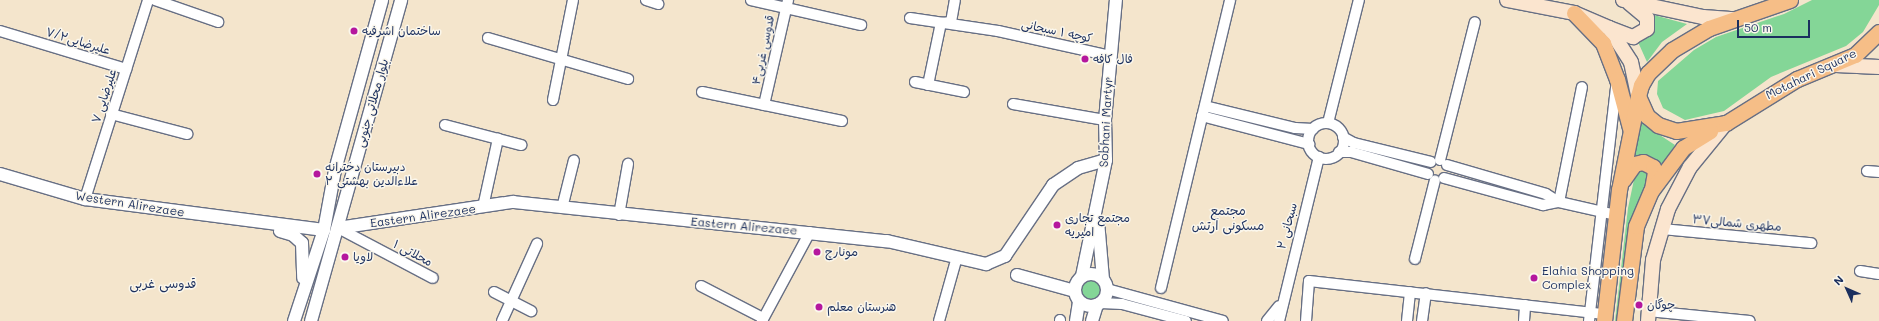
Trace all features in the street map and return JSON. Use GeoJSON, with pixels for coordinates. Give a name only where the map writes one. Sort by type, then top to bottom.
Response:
{"type":"FeatureCollection","features":[{"type":"Feature","properties":{"kind":"main road"},"geometry":{"type":"LineString","coordinates":[[1507,0],[1574,13],[1609,28],[1633,36],[1647,29],[1647,18],[1624,0]]}},
{"type":"Feature","properties":{"kind":"main road"},"geometry":{"type":"LineString","coordinates":[[1624,0],[1697,16],[1735,19]]}},
{"type":"Feature","properties":{"kind":"main road"},"geometry":{"type":"LineString","coordinates":[[1597,317],[1616,215],[1619,190],[1638,96],[1648,73],[1672,50],[1709,28],[1790,0]]}},
{"type":"Feature","properties":{"kind":"main road"},"geometry":{"type":"LineString","coordinates":[[1574,13],[1603,42],[1617,79],[1631,132]]}},
{"type":"Feature","properties":{"kind":"main road"},"geometry":{"type":"LineString","coordinates":[[1609,28],[1631,62],[1638,96]]}},
{"type":"Feature","properties":{"kind":"main road","name":"Motahari Square"},"geometry":{"type":"LineString","coordinates":[[1638,96],[1647,116],[1667,130],[1686,132],[1726,123],[1797,79],[1836,65],[1854,55],[1879,32]]}},
{"type":"Feature","properties":{"kind":"main road"},"geometry":{"type":"LineString","coordinates":[[1836,65],[1879,66]]}},
{"type":"Feature","properties":{"kind":"main road"},"geometry":{"type":"LineString","coordinates":[[1651,191],[1684,148],[1726,123]]}},
{"type":"Feature","properties":{"kind":"main road"},"geometry":{"type":"LineString","coordinates":[[1648,316],[1654,260],[1668,209],[1690,167],[1726,123]]}},
{"type":"Feature","properties":{"kind":"main road"},"geometry":{"type":"LineString","coordinates":[[1619,190],[1628,171],[1643,162],[1652,167],[1655,172],[1651,191],[1636,226],[1624,321]]}},
{"type":"Feature","properties":{"kind":"street","name":"۷ علیرضایی"},"geometry":{"type":"LineString","coordinates":[[85,199],[148,0]]}},
{"type":"Feature","properties":{"kind":"street"},"geometry":{"type":"LineString","coordinates":[[155,0],[218,22]]}},
{"type":"Feature","properties":{"kind":"street","name":"بلوار محلاتی جنوبی"},"geometry":{"type":"LineString","coordinates":[[294,321],[324,230],[336,170],[382,0]]}},
{"type":"Feature","properties":{"kind":"street","name":"بلوار محلاتی جنوبی"},"geometry":{"type":"LineString","coordinates":[[311,321],[401,0]]}},
{"type":"Feature","properties":{"kind":"street"},"geometry":{"type":"LineString","coordinates":[[553,100],[573,0]]}},
{"type":"Feature","properties":{"kind":"street"},"geometry":{"type":"LineString","coordinates":[[646,0],[658,4]]}},
{"type":"Feature","properties":{"kind":"street"},"geometry":{"type":"LineString","coordinates":[[751,0],[787,4],[861,25]]}},
{"type":"Feature","properties":{"kind":"street"},"geometry":{"type":"LineString","coordinates":[[928,85],[941,23],[951,22],[955,0]]}},
{"type":"Feature","properties":{"kind":"street","name":"Sobhani Martyr"},"geometry":{"type":"LineString","coordinates":[[1082,276],[1106,160],[1105,120],[1116,0]]}},
{"type":"Feature","properties":{"kind":"street","name":"Sobhani Martyr"},"geometry":{"type":"LineString","coordinates":[[1113,36],[1119,30],[1124,0]]}},
{"type":"Feature","properties":{"kind":"street"},"geometry":{"type":"LineString","coordinates":[[1161,288],[1230,0]]}},
{"type":"Feature","properties":{"kind":"street"},"geometry":{"type":"LineString","coordinates":[[1328,123],[1359,0]]}},
{"type":"Feature","properties":{"kind":"street","name":"قدوسی غربی۴"},"geometry":{"type":"LineString","coordinates":[[764,105],[787,4]]}},
{"type":"Feature","properties":{"kind":"street","name":"کوچه ۱ سبحانی"},"geometry":{"type":"LineString","coordinates":[[910,18],[998,32],[1111,56]]}},
{"type":"Feature","properties":{"kind":"street"},"geometry":{"type":"LineString","coordinates":[[1415,259],[1475,22]]}},
{"type":"Feature","properties":{"kind":"street","name":"علیرضایی۷/۲"},"geometry":{"type":"LineString","coordinates":[[0,31],[126,69]]}},
{"type":"Feature","properties":{"kind":"street"},"geometry":{"type":"LineString","coordinates":[[488,38],[562,58],[628,79]]}},
{"type":"Feature","properties":{"kind":"street"},"geometry":{"type":"LineString","coordinates":[[1306,321],[1309,281],[1525,305],[1597,317],[1601,212],[1617,79]]}},
{"type":"Feature","properties":{"kind":"street"},"geometry":{"type":"LineString","coordinates":[[915,82],[964,92]]}},
{"type":"Feature","properties":{"kind":"street"},"geometry":{"type":"LineString","coordinates":[[1559,202],[1582,88]]}},
{"type":"Feature","properties":{"kind":"street"},"geometry":{"type":"LineString","coordinates":[[702,92],[842,121]]}},
{"type":"Feature","properties":{"kind":"street"},"geometry":{"type":"LineString","coordinates":[[1013,104],[1105,120]]}},
{"type":"Feature","properties":{"kind":"street"},"geometry":{"type":"LineString","coordinates":[[1205,106],[1295,128],[1313,129],[1328,123],[1338,127],[1343,137],[1354,143],[1439,162],[1507,189]]}},
{"type":"Feature","properties":{"kind":"street"},"geometry":{"type":"LineString","coordinates":[[111,114],[187,134]]}},
{"type":"Feature","properties":{"kind":"street"},"geometry":{"type":"LineString","coordinates":[[1202,116],[1308,144],[1319,157],[1329,158],[1339,152],[1352,152],[1436,178],[1546,194],[1559,202],[1616,215]]}},
{"type":"Feature","properties":{"kind":"street"},"geometry":{"type":"LineString","coordinates":[[445,125],[521,145]]}},
{"type":"Feature","properties":{"kind":"street"},"geometry":{"type":"LineString","coordinates":[[1308,144],[1313,129]]}},
{"type":"Feature","properties":{"kind":"street"},"geometry":{"type":"LineString","coordinates":[[1339,152],[1343,137]]}},
{"type":"Feature","properties":{"kind":"street"},"geometry":{"type":"LineString","coordinates":[[483,207],[498,139]]}},
{"type":"Feature","properties":{"kind":"street","name":"سبحانی ۲"},"geometry":{"type":"LineString","coordinates":[[1281,302],[1319,157]]}},
{"type":"Feature","properties":{"kind":"street"},"geometry":{"type":"LineString","coordinates":[[562,208],[574,160]]}},
{"type":"Feature","properties":{"kind":"street","name":"Eastern Alirezaee"},"geometry":{"type":"LineString","coordinates":[[338,228],[514,202],[619,215],[810,232],[887,241],[986,264],[1005,256],[1053,185],[1078,168],[1106,160]]}},
{"type":"Feature","properties":{"kind":"street"},"geometry":{"type":"LineString","coordinates":[[1436,178],[1439,162]]}},
{"type":"Feature","properties":{"kind":"street"},"geometry":{"type":"LineString","coordinates":[[619,215],[628,164]]}},
{"type":"Feature","properties":{"kind":"street"},"geometry":{"type":"LineString","coordinates":[[1867,171],[1879,172]]}},
{"type":"Feature","properties":{"kind":"street","name":"Western Alirezaee"},"geometry":{"type":"LineString","coordinates":[[0,174],[85,199],[324,230]]}},
{"type":"Feature","properties":{"kind":"street","name":"Sobhani Martyr"},"geometry":{"type":"LineString","coordinates":[[1097,208],[1105,284]]}},
{"type":"Feature","properties":{"kind":"street","name":"Western Alirezaee"},"geometry":{"type":"LineString","coordinates":[[238,220],[298,238],[304,250],[303,291]]}},
{"type":"Feature","properties":{"kind":"street","name":"۱ محلاتی"},"geometry":{"type":"LineString","coordinates":[[338,228],[433,278]]}},
{"type":"Feature","properties":{"kind":"street","name":"مطهرى شمالى۳۷"},"geometry":{"type":"LineString","coordinates":[[1662,229],[1811,243]]}},
{"type":"Feature","properties":{"kind":"street"},"geometry":{"type":"LineString","coordinates":[[701,286],[762,320],[810,232]]}},
{"type":"Feature","properties":{"kind":"street"},"geometry":{"type":"LineString","coordinates":[[502,321],[537,244]]}},
{"type":"Feature","properties":{"kind":"street"},"geometry":{"type":"LineString","coordinates":[[939,321],[957,257]]}},
{"type":"Feature","properties":{"kind":"street"},"geometry":{"type":"LineString","coordinates":[[1860,271],[1879,274]]}},
{"type":"Feature","properties":{"kind":"street"},"geometry":{"type":"LineString","coordinates":[[1076,321],[1077,296],[1082,276],[1093,274],[1105,284],[1223,321]]}},
{"type":"Feature","properties":{"kind":"street"},"geometry":{"type":"LineString","coordinates":[[1017,275],[1077,296],[1088,306],[1099,304],[1122,304],[1186,321]]}},
{"type":"Feature","properties":{"kind":"street"},"geometry":{"type":"LineString","coordinates":[[1092,321],[1105,284]]}},
{"type":"Feature","properties":{"kind":"street"},"geometry":{"type":"LineString","coordinates":[[494,292],[532,310]]}},
{"type":"Feature","properties":{"kind":"street"},"geometry":{"type":"LineString","coordinates":[[1407,321],[1410,292]]}},
{"type":"Feature","properties":{"kind":"street"},"geometry":{"type":"LineString","coordinates":[[1422,321],[1426,293]]}},
{"type":"Feature","properties":{"kind":"street"},"geometry":{"type":"LineString","coordinates":[[1268,321],[1281,302]]}},
{"type":"Feature","properties":{"kind":"street"},"geometry":{"type":"LineString","coordinates":[[1279,321],[1281,302]]}},
{"type":"Feature","properties":{"kind":"street"},"geometry":{"type":"LineString","coordinates":[[1524,321],[1525,305]]}},
{"type":"Feature","properties":{"kind":"street"},"geometry":{"type":"LineString","coordinates":[[1648,316],[1750,321]]}},
{"type":"Feature","properties":{"kind":"green space"},"geometry":{"type":"Polygon","coordinates":[[[1812,0],[1879,0],[1879,5],[1863,32],[1846,46],[1771,77],[1724,111],[1685,120],[1663,108],[1657,94],[1658,81],[1694,50],[1716,37],[1784,14],[1812,0]]]}},
{"type":"Feature","properties":{"kind":"green space"},"geometry":{"type":"Polygon","coordinates":[[[1654,15],[1687,24],[1662,42],[1647,62],[1638,42],[1654,32],[1654,15]]]}},
{"type":"Feature","properties":{"kind":"green space"},"geometry":{"type":"Polygon","coordinates":[[[1640,122],[1675,145],[1663,164],[1647,156],[1632,159],[1640,122]]]}},
{"type":"Feature","properties":{"kind":"green space"},"geometry":{"type":"Polygon","coordinates":[[[1644,168],[1650,172],[1620,321],[1615,321],[1628,208],[1635,175],[1644,168]]]}},
{"type":"Feature","properties":{"kind":"green space"},"geometry":{"type":"Polygon","coordinates":[[[1087,280],[1095,280],[1101,286],[1101,294],[1095,300],[1087,300],[1081,294],[1081,286],[1087,280]]]}},
{"type":"Feature","properties":{"kind":"place","name":"ساختمان اشرفیه"},"geometry":{"type":"Point","coordinates":[354,31]}},
{"type":"Feature","properties":{"kind":"place","name":"فال کافه"},"geometry":{"type":"Point","coordinates":[1085,59]}},
{"type":"Feature","properties":{"kind":"place","name":"دبیرستان دخترانه علاءالدین بهشتی ۲"},"geometry":{"type":"Point","coordinates":[317,174]}},
{"type":"Feature","properties":{"kind":"place","name":"مجتمع تجاری امیریه"},"geometry":{"type":"Point","coordinates":[1057,225]}},
{"type":"Feature","properties":{"kind":"place","name":"مونارچ"},"geometry":{"type":"Point","coordinates":[817,252]}},
{"type":"Feature","properties":{"kind":"place","name":"لاویا"},"geometry":{"type":"Point","coordinates":[345,257]}},
{"type":"Feature","properties":{"kind":"place","name":"Elahia Shopping Complex"},"geometry":{"type":"Point","coordinates":[1534,278]}},
{"type":"Feature","properties":{"kind":"place","name":"چوگان"},"geometry":{"type":"Point","coordinates":[1639,305]}},
{"type":"Feature","properties":{"kind":"place","name":"هنرستان معلم"},"geometry":{"type":"Point","coordinates":[819,307]}},
{"type":"Feature","properties":{"kind":"district","name":"مجتمع مسکونی ارتش"},"geometry":{"type":"Point","coordinates":[1228,218]}},
{"type":"Feature","properties":{"kind":"district","name":"قدوسی غربی"},"geometry":{"type":"Point","coordinates":[163,283]}}]}
